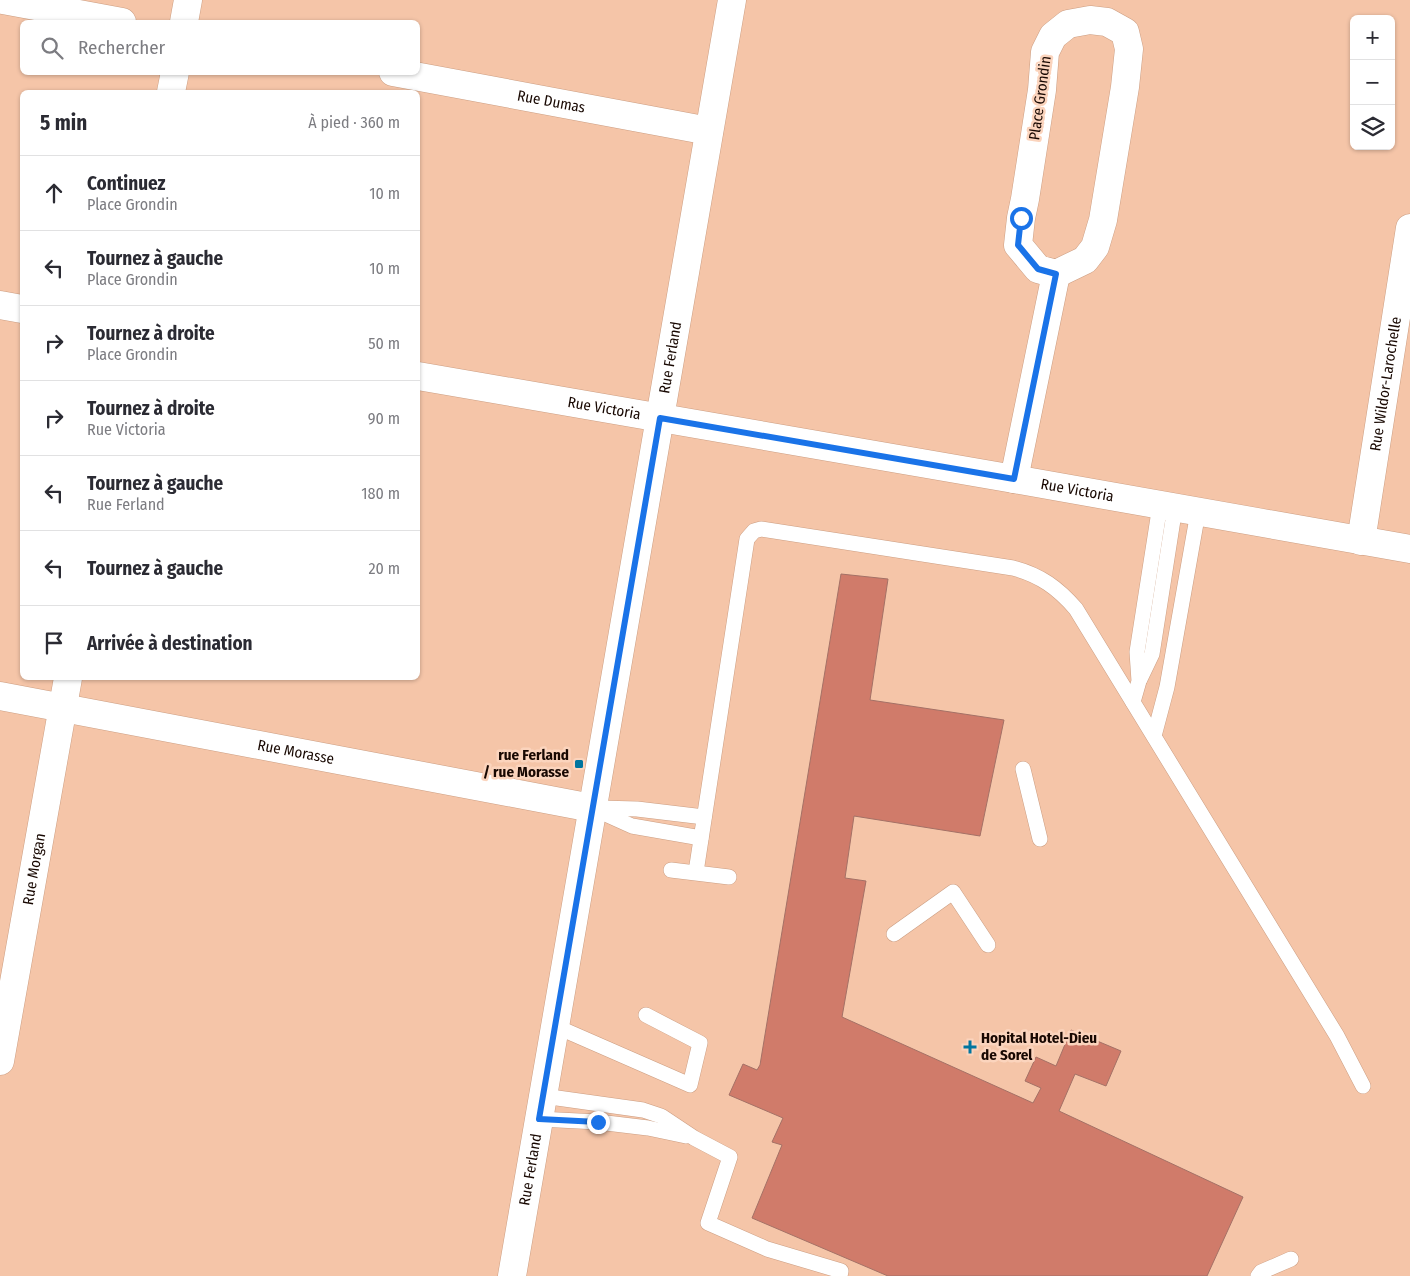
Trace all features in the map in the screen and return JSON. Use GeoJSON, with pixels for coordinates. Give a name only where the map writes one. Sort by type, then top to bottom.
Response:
{"type":"FeatureCollection","features":[{"type":"Feature","properties":{"kind":"street"},"geometry":{"type":"LineString","coordinates":[[3,0],[111,20]]}},
{"type":"Feature","properties":{"kind":"street"},"geometry":{"type":"LineString","coordinates":[[184,20],[188,0]]}},
{"type":"Feature","properties":{"kind":"street","name":"Rue Ferland"},"geometry":{"type":"LineString","coordinates":[[512,1276],[732,0]]}},
{"type":"Feature","properties":{"kind":"street","name":"Place Grondin"},"geometry":{"type":"LineString","coordinates":[[1090,20],[1107,22],[1124,32],[1129,49],[1125,87],[1103,220],[1095,247],[1085,260],[1056,274],[1038,269],[1018,245],[1042,90],[1045,52],[1053,36],[1068,24],[1090,20]]}},
{"type":"Feature","properties":{"kind":"street"},"geometry":{"type":"LineString","coordinates":[[171,90],[174,75]]}},
{"type":"Feature","properties":{"kind":"street","name":"Rue Dumas"},"geometry":{"type":"LineString","coordinates":[[409,75],[709,130]]}},
{"type":"Feature","properties":{"kind":"street","name":"Rue Wildor-Larochelle"},"geometry":{"type":"LineString","coordinates":[[1361,541],[1410,228]]}},
{"type":"Feature","properties":{"kind":"street"},"geometry":{"type":"LineString","coordinates":[[1014,479],[1056,274]]}},
{"type":"Feature","properties":{"kind":"street"},"geometry":{"type":"LineString","coordinates":[[0,305],[20,309]]}},
{"type":"Feature","properties":{"kind":"street","name":"Rue Victoria"},"geometry":{"type":"LineString","coordinates":[[420,376],[1410,549]]}},
{"type":"Feature","properties":{"kind":"street","name":"Rue Morgan"},"geometry":{"type":"LineString","coordinates":[[0,1060],[68,680]]}},
{"type":"Feature","properties":{"kind":"street","name":"Rue Morasse"},"geometry":{"type":"LineString","coordinates":[[0,696],[592,808]]}},
{"type":"Feature","properties":{"kind":"lane"},"geometry":{"type":"LineString","coordinates":[[1133,702],[1139,680],[1152,654],[1178,508]]}},
{"type":"Feature","properties":{"kind":"lane"},"geometry":{"type":"LineString","coordinates":[[1154,736],[1167,687],[1178,508]]}},
{"type":"Feature","properties":{"kind":"lane"},"geometry":{"type":"LineString","coordinates":[[696,872],[747,539],[754,531],[761,529],[1013,568],[1028,572],[1056,588],[1076,609],[1337,1036],[1363,1086]]}},
{"type":"Feature","properties":{"kind":"lane"},"geometry":{"type":"LineString","coordinates":[[1023,770],[1040,839]]}},
{"type":"Feature","properties":{"kind":"lane"},"geometry":{"type":"LineString","coordinates":[[592,808],[637,809],[704,817]]}},
{"type":"Feature","properties":{"kind":"lane"},"geometry":{"type":"LineString","coordinates":[[592,808],[632,826],[701,838]]}},
{"type":"Feature","properties":{"kind":"lane"},"geometry":{"type":"LineString","coordinates":[[671,870],[729,878]]}},
{"type":"Feature","properties":{"kind":"lane"},"geometry":{"type":"LineString","coordinates":[[894,934],[953,892],[988,946]]}},
{"type":"Feature","properties":{"kind":"lane"},"geometry":{"type":"LineString","coordinates":[[555,1026],[690,1085],[700,1043],[646,1015]]}},
{"type":"Feature","properties":{"kind":"lane"},"geometry":{"type":"LineString","coordinates":[[541,1107],[598,1122],[648,1128],[694,1138]]}},
{"type":"Feature","properties":{"kind":"lane"},"geometry":{"type":"LineString","coordinates":[[541,1107],[643,1110],[661,1116],[694,1138],[730,1157],[708,1223],[767,1249],[841,1271],[840,1276]]}},
{"type":"Feature","properties":{"kind":"lane"},"geometry":{"type":"LineString","coordinates":[[1258,1276],[1261,1272],[1291,1260]]}},
{"type":"Feature","properties":{"kind":"building"},"geometry":{"type":"Polygon","coordinates":[[[841,574],[888,579],[870,700],[1004,720],[980,836],[854,816],[845,878],[866,881],[842,1017],[1033,1103],[1041,1088],[1025,1081],[1036,1057],[1056,1066],[1071,1030],[1121,1051],[1106,1086],[1075,1074],[1059,1111],[1243,1197],[1207,1276],[888,1276],[752,1218],[782,1145],[772,1142],[783,1118],[729,1095],[743,1064],[757,1070],[760,1065],[841,574]]]}},
{"type":"Feature","properties":{"kind":"place","name":"rue Ferland / rue Morasse"},"geometry":{"type":"Point","coordinates":[579,764]}},
{"type":"Feature","properties":{"kind":"place","name":"Hopital Hotel-Dieu de Sorel"},"geometry":{"type":"Point","coordinates":[970,1047]}},
{"type":"Feature","properties":{"kind":"route"},"geometry":{"type":"LineString","coordinates":[[598,1122],[539,1119],[660,418],[1014,479],[1056,274],[1038,269],[1018,245],[1021,218]]}}]}
